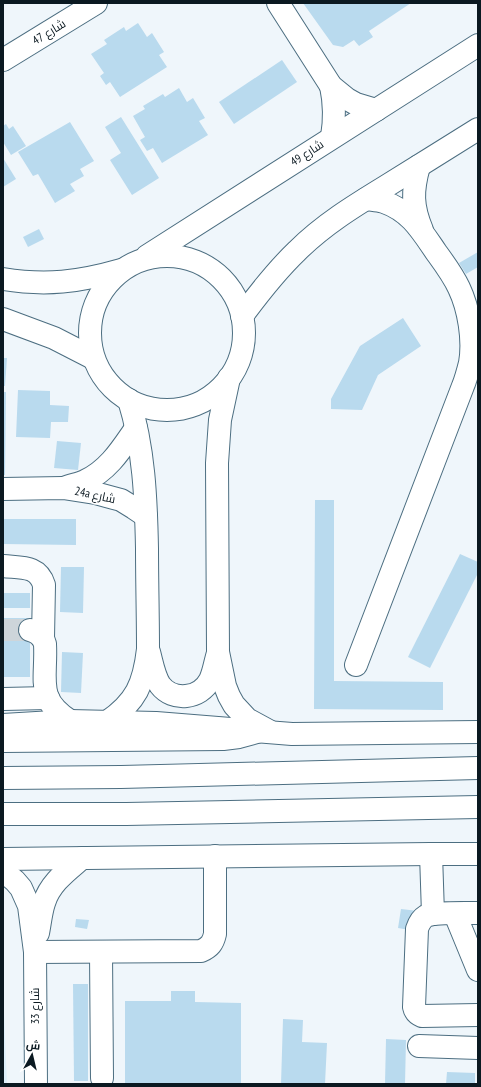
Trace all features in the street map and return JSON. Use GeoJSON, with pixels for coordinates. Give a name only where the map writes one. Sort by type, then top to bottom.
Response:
{"type":"FeatureCollection","features":[{"type":"Feature","properties":{"kind":"main road","name":"شارع 47"},"geometry":{"type":"LineString","coordinates":[[3,60],[96,3]]}},
{"type":"Feature","properties":{"kind":"main road"},"geometry":{"type":"LineString","coordinates":[[278,3],[331,86],[356,104],[376,110]]}},
{"type":"Feature","properties":{"kind":"main road","name":"شارع 49"},"geometry":{"type":"LineString","coordinates":[[129,266],[478,45]]}},
{"type":"Feature","properties":{"kind":"main road"},"geometry":{"type":"LineString","coordinates":[[331,86],[335,112],[332,137]]}},
{"type":"Feature","properties":{"kind":"main road"},"geometry":{"type":"LineString","coordinates":[[242,316],[277,271],[297,250],[341,214],[478,128]]}},
{"type":"Feature","properties":{"kind":"main road"},"geometry":{"type":"LineString","coordinates":[[419,166],[415,182],[414,200],[417,217],[423,233]]}},
{"type":"Feature","properties":{"kind":"main road"},"geometry":{"type":"LineString","coordinates":[[356,665],[467,374],[470,362],[471,337],[467,311],[471,293],[459,286],[413,220],[399,209],[383,202],[366,199]]}},
{"type":"Feature","properties":{"kind":"main road"},"geometry":{"type":"LineString","coordinates":[[3,279],[22,282],[47,283],[73,281],[98,277],[149,258],[170,256],[190,260],[208,268],[223,281],[235,297],[242,316],[244,334],[242,352],[235,368],[225,383],[209,397],[191,406],[170,410],[149,408],[129,400],[114,389],[102,375],[94,358],[89,337],[91,316],[99,296],[111,279],[129,266]]}},
{"type":"Feature","properties":{"kind":"main road"},"geometry":{"type":"LineString","coordinates":[[3,319],[54,338],[94,358]]}},
{"type":"Feature","properties":{"kind":"main road"},"geometry":{"type":"LineString","coordinates":[[229,378],[220,420],[217,463],[218,652],[225,686],[229,696],[247,719],[266,732]]}},
{"type":"Feature","properties":{"kind":"main road"},"geometry":{"type":"LineString","coordinates":[[107,722],[119,714],[137,691],[143,678],[148,649],[144,475],[134,416],[129,400]]}},
{"type":"Feature","properties":{"kind":"main road","name":"24a شارع"},"geometry":{"type":"LineString","coordinates":[[63,488],[85,481],[101,471],[115,459],[136,428]]}},
{"type":"Feature","properties":{"kind":"main road","name":"24a شارع"},"geometry":{"type":"LineString","coordinates":[[3,489],[63,488],[95,493],[109,496],[128,504],[146,516]]}},
{"type":"Feature","properties":{"kind":"main road"},"geometry":{"type":"LineString","coordinates":[[3,566],[30,569],[37,572],[42,578],[44,585],[36,634],[45,648],[46,692],[54,708],[61,716],[70,722]]}},
{"type":"Feature","properties":{"kind":"main road"},"geometry":{"type":"LineString","coordinates":[[148,649],[160,684],[167,691],[176,696],[196,694],[204,688],[210,680],[218,652]]}},
{"type":"Feature","properties":{"kind":"main road"},"geometry":{"type":"LineString","coordinates":[[3,686],[46,692]]}},
{"type":"Feature","properties":{"kind":"main road"},"geometry":{"type":"LineString","coordinates":[[3,699],[46,692]]}},
{"type":"Feature","properties":{"kind":"main road"},"geometry":{"type":"LineString","coordinates":[[3,725],[70,722],[172,724],[292,734],[478,732]]}},
{"type":"Feature","properties":{"kind":"main road"},"geometry":{"type":"LineString","coordinates":[[3,741],[223,739],[266,732]]}},
{"type":"Feature","properties":{"kind":"main road"},"geometry":{"type":"LineString","coordinates":[[3,778],[121,777],[478,768]]}},
{"type":"Feature","properties":{"kind":"main road"},"geometry":{"type":"LineString","coordinates":[[3,814],[133,814],[478,807]]}},
{"type":"Feature","properties":{"kind":"main road"},"geometry":{"type":"LineString","coordinates":[[431,854],[433,914]]}},
{"type":"Feature","properties":{"kind":"main road"},"geometry":{"type":"LineString","coordinates":[[3,859],[478,854]]}},
{"type":"Feature","properties":{"kind":"main road"},"geometry":{"type":"LineString","coordinates":[[35,952],[201,951],[207,949],[214,940],[215,934],[215,856]]}},
{"type":"Feature","properties":{"kind":"main road","name":"شارع 33"},"geometry":{"type":"LineString","coordinates":[[35,952],[44,902],[55,882],[62,874],[82,858]]}},
{"type":"Feature","properties":{"kind":"main road","name":"شارع 33"},"geometry":{"type":"LineString","coordinates":[[3,871],[21,888],[29,906],[35,952],[36,1084]]}},
{"type":"Feature","properties":{"kind":"main road"},"geometry":{"type":"LineString","coordinates":[[478,913],[433,914],[420,920],[417,929],[414,1007],[418,1014],[426,1017],[478,1015]]}},
{"type":"Feature","properties":{"kind":"main road"},"geometry":{"type":"LineString","coordinates":[[455,914],[478,970]]}},
{"type":"Feature","properties":{"kind":"main road"},"geometry":{"type":"LineString","coordinates":[[101,952],[102,1078]]}},
{"type":"Feature","properties":{"kind":"main road"},"geometry":{"type":"LineString","coordinates":[[419,1046],[478,1048]]}},
{"type":"Feature","properties":{"kind":"shaded area"},"geometry":{"type":"Polygon","coordinates":[[[3,989],[7,1084],[3,1084],[3,989]]]}},
{"type":"Feature","properties":{"kind":"building"},"geometry":{"type":"Polygon","coordinates":[[[303,3],[411,3],[369,31],[373,37],[359,46],[354,40],[343,47],[333,45],[303,3]]]}},
{"type":"Feature","properties":{"kind":"building"},"geometry":{"type":"Polygon","coordinates":[[[138,23],[147,37],[152,33],[164,52],[159,55],[167,67],[120,97],[110,82],[106,85],[100,76],[104,73],[91,54],[107,44],[104,40],[124,27],[126,31],[138,23]]]}},
{"type":"Feature","properties":{"kind":"building"},"geometry":{"type":"Polygon","coordinates":[[[282,60],[297,82],[234,124],[219,102],[282,60]]]}},
{"type":"Feature","properties":{"kind":"building"},"geometry":{"type":"Polygon","coordinates":[[[179,88],[187,102],[193,98],[205,118],[199,121],[208,135],[162,163],[153,148],[147,151],[140,140],[145,137],[133,116],[145,109],[143,106],[163,94],[165,97],[179,88]]]}},
{"type":"Feature","properties":{"kind":"building"},"geometry":{"type":"Polygon","coordinates":[[[121,117],[159,178],[132,195],[110,160],[121,153],[105,127],[121,117]]]}},
{"type":"Feature","properties":{"kind":"building"},"geometry":{"type":"Polygon","coordinates":[[[70,122],[94,161],[80,169],[84,176],[70,184],[75,191],[55,203],[38,174],[33,176],[18,152],[70,122]]]}},
{"type":"Feature","properties":{"kind":"building"},"geometry":{"type":"Polygon","coordinates":[[[6,124],[9,129],[13,126],[26,146],[11,155],[3,142],[3,126],[6,124]]]}},
{"type":"Feature","properties":{"kind":"building"},"geometry":{"type":"Polygon","coordinates":[[[3,158],[16,179],[3,187],[3,158]]]}},
{"type":"Feature","properties":{"kind":"building"},"geometry":{"type":"Polygon","coordinates":[[[39,229],[44,239],[28,247],[23,237],[39,229]]]}},
{"type":"Feature","properties":{"kind":"building"},"geometry":{"type":"Polygon","coordinates":[[[478,252],[478,267],[466,274],[459,263],[478,252]]]}},
{"type":"Feature","properties":{"kind":"building"},"geometry":{"type":"Polygon","coordinates":[[[403,318],[421,346],[378,375],[362,410],[331,409],[331,399],[360,346],[403,318]]]}},
{"type":"Feature","properties":{"kind":"building"},"geometry":{"type":"Polygon","coordinates":[[[3,358],[7,358],[5,386],[3,386],[3,358]]]}},
{"type":"Feature","properties":{"kind":"building"},"geometry":{"type":"Polygon","coordinates":[[[18,390],[50,391],[50,405],[69,406],[68,422],[51,422],[50,438],[16,437],[18,390]]]}},
{"type":"Feature","properties":{"kind":"building"},"geometry":{"type":"Polygon","coordinates":[[[3,392],[6,392],[5,475],[3,475],[3,392]]]}},
{"type":"Feature","properties":{"kind":"building"},"geometry":{"type":"Polygon","coordinates":[[[57,441],[81,443],[78,470],[54,468],[57,441]]]}},
{"type":"Feature","properties":{"kind":"building"},"geometry":{"type":"Polygon","coordinates":[[[315,500],[334,500],[334,681],[443,682],[443,710],[314,709],[315,500]]]}},
{"type":"Feature","properties":{"kind":"building"},"geometry":{"type":"Polygon","coordinates":[[[3,519],[76,519],[76,545],[3,544],[3,519]]]}},
{"type":"Feature","properties":{"kind":"building"},"geometry":{"type":"Polygon","coordinates":[[[460,554],[478,562],[478,573],[430,668],[408,657],[460,554]]]}},
{"type":"Feature","properties":{"kind":"building"},"geometry":{"type":"Polygon","coordinates":[[[61,567],[84,567],[83,613],[60,612],[61,567]]]}},
{"type":"Feature","properties":{"kind":"building"},"geometry":{"type":"Polygon","coordinates":[[[3,593],[30,593],[30,608],[3,608],[3,593]]]}},
{"type":"Feature","properties":{"kind":"building"},"geometry":{"type":"Polygon","coordinates":[[[3,618],[30,618],[30,677],[3,677],[3,618]]]}},
{"type":"Feature","properties":{"kind":"building"},"geometry":{"type":"Polygon","coordinates":[[[62,652],[83,653],[81,693],[61,692],[62,652]]]}},
{"type":"Feature","properties":{"kind":"building"},"geometry":{"type":"Polygon","coordinates":[[[401,909],[418,911],[415,931],[398,928],[401,909]]]}},
{"type":"Feature","properties":{"kind":"building"},"geometry":{"type":"Polygon","coordinates":[[[76,919],[89,920],[87,929],[75,927],[76,919]]]}},
{"type":"Feature","properties":{"kind":"building"},"geometry":{"type":"Polygon","coordinates":[[[73,984],[88,984],[88,1081],[74,1081],[73,984]]]}},
{"type":"Feature","properties":{"kind":"building"},"geometry":{"type":"Polygon","coordinates":[[[171,991],[195,991],[195,1002],[241,1003],[241,1084],[125,1084],[125,1001],[171,1001],[171,991]]]}},
{"type":"Feature","properties":{"kind":"building"},"geometry":{"type":"Polygon","coordinates":[[[283,1019],[303,1020],[302,1042],[327,1043],[325,1084],[281,1084],[283,1019]]]}},
{"type":"Feature","properties":{"kind":"building"},"geometry":{"type":"Polygon","coordinates":[[[386,1039],[406,1040],[405,1084],[385,1084],[386,1039]]]}},
{"type":"Feature","properties":{"kind":"building"},"geometry":{"type":"Polygon","coordinates":[[[447,1072],[475,1073],[475,1084],[446,1084],[447,1072]]]}},
{"type":"Feature","properties":{"kind":"tunnel"},"geometry":{"type":"LineString","coordinates":[[3,630],[30,630]]}}]}
